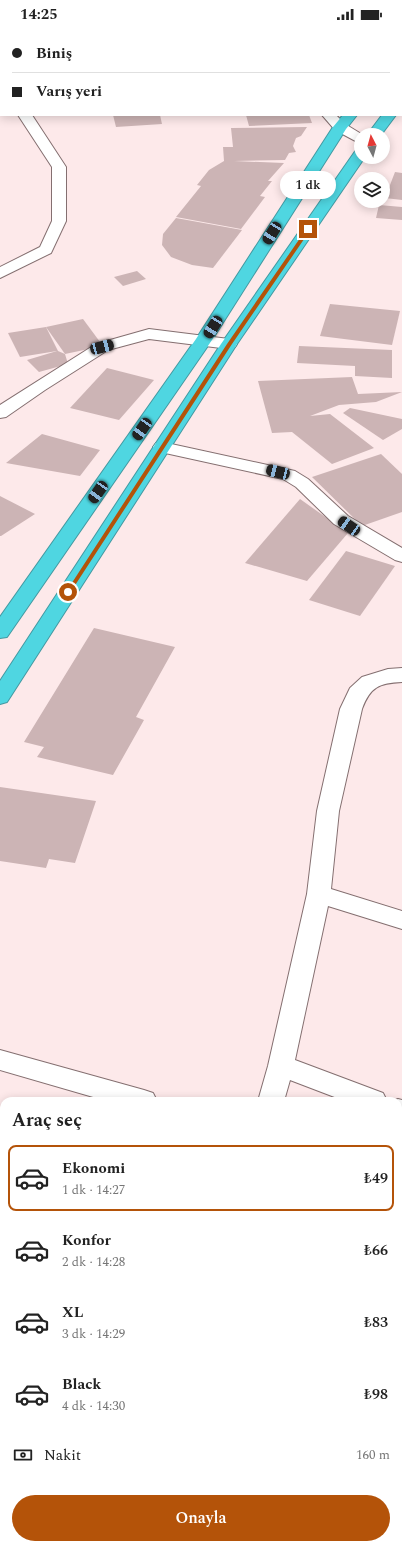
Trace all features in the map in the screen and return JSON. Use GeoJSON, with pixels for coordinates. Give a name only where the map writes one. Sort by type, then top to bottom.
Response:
{"type":"FeatureCollection","features":[{"type":"Feature","properties":{"kind":"highway"},"geometry":{"type":"LineString","coordinates":[[379,128],[388,116]]}},
{"type":"Feature","properties":{"kind":"highway"},"geometry":{"type":"LineString","coordinates":[[0,632],[204,340],[340,119]]}},
{"type":"Feature","properties":{"kind":"highway"},"geometry":{"type":"LineString","coordinates":[[0,697],[229,344],[354,163]]}},
{"type":"Feature","properties":{"kind":"street"},"geometry":{"type":"LineString","coordinates":[[0,272],[46,250],[59,221],[59,167],[26,116]]}},
{"type":"Feature","properties":{"kind":"street"},"geometry":{"type":"LineString","coordinates":[[340,119],[354,133]]}},
{"type":"Feature","properties":{"kind":"street"},"geometry":{"type":"LineString","coordinates":[[0,413],[39,386],[102,347],[149,334],[229,344]]}},
{"type":"Feature","properties":{"kind":"street"},"geometry":{"type":"LineString","coordinates":[[162,447],[289,475],[302,483],[341,520],[402,556]]}},
{"type":"Feature","properties":{"kind":"street"},"geometry":{"type":"LineString","coordinates":[[272,1097],[281,1066],[319,894],[328,811],[351,709],[357,693],[369,682],[388,676],[402,675]]}},
{"type":"Feature","properties":{"kind":"street"},"geometry":{"type":"LineString","coordinates":[[319,894],[402,920]]}},
{"type":"Feature","properties":{"kind":"street"},"geometry":{"type":"LineString","coordinates":[[0,1060],[130,1097]]}},
{"type":"Feature","properties":{"kind":"street"},"geometry":{"type":"LineString","coordinates":[[281,1066],[363,1097]]}},
{"type":"Feature","properties":{"kind":"building"},"geometry":{"type":"Polygon","coordinates":[[[113,116],[160,116],[162,124],[116,127],[113,116]]]}},
{"type":"Feature","properties":{"kind":"building"},"geometry":{"type":"Polygon","coordinates":[[[246,116],[309,116],[312,123],[249,126],[246,116]]]}},
{"type":"Feature","properties":{"kind":"building"},"geometry":{"type":"Polygon","coordinates":[[[307,127],[301,136],[296,138],[293,146],[296,152],[289,153],[285,160],[234,161],[284,163],[268,181],[272,181],[260,196],[265,197],[241,229],[176,217],[201,186],[197,185],[209,170],[224,161],[223,147],[233,147],[231,128],[307,127]]]}},
{"type":"Feature","properties":{"kind":"building"},"geometry":{"type":"Polygon","coordinates":[[[395,172],[402,173],[402,200],[390,199],[390,185],[395,172]]]}},
{"type":"Feature","properties":{"kind":"building"},"geometry":{"type":"Polygon","coordinates":[[[390,206],[402,207],[402,220],[376,218],[378,208],[390,208],[390,206]]]}},
{"type":"Feature","properties":{"kind":"building"},"geometry":{"type":"Polygon","coordinates":[[[176,218],[242,230],[213,268],[192,265],[171,257],[162,245],[163,234],[176,218]]]}},
{"type":"Feature","properties":{"kind":"building"},"geometry":{"type":"Polygon","coordinates":[[[137,271],[146,279],[123,286],[114,277],[137,271]]]}},
{"type":"Feature","properties":{"kind":"building"},"geometry":{"type":"Polygon","coordinates":[[[330,304],[400,311],[392,345],[320,336],[330,304]]]}},
{"type":"Feature","properties":{"kind":"building"},"geometry":{"type":"Polygon","coordinates":[[[83,319],[103,346],[65,354],[46,327],[83,319]]]}},
{"type":"Feature","properties":{"kind":"building"},"geometry":{"type":"Polygon","coordinates":[[[46,327],[58,351],[65,354],[68,364],[39,372],[27,360],[57,351],[20,357],[8,333],[46,327]]]}},
{"type":"Feature","properties":{"kind":"building"},"geometry":{"type":"Polygon","coordinates":[[[299,346],[392,350],[392,378],[355,376],[355,366],[297,363],[299,346]]]}},
{"type":"Feature","properties":{"kind":"building"},"geometry":{"type":"Polygon","coordinates":[[[107,368],[154,380],[119,420],[70,408],[107,368]]]}},
{"type":"Feature","properties":{"kind":"building"},"geometry":{"type":"Polygon","coordinates":[[[352,377],[358,394],[402,392],[376,402],[339,405],[310,416],[330,414],[374,448],[332,464],[292,432],[272,433],[258,381],[352,377]]]}},
{"type":"Feature","properties":{"kind":"building"},"geometry":{"type":"Polygon","coordinates":[[[350,408],[402,419],[402,429],[383,440],[343,413],[350,408]]]}},
{"type":"Feature","properties":{"kind":"building"},"geometry":{"type":"Polygon","coordinates":[[[42,434],[100,450],[80,476],[6,463],[42,434]]]}},
{"type":"Feature","properties":{"kind":"building"},"geometry":{"type":"Polygon","coordinates":[[[381,454],[402,474],[402,512],[362,526],[312,477],[381,454]]]}},
{"type":"Feature","properties":{"kind":"building"},"geometry":{"type":"Polygon","coordinates":[[[0,496],[35,514],[1,536],[0,536],[0,496]]]}},
{"type":"Feature","properties":{"kind":"building"},"geometry":{"type":"Polygon","coordinates":[[[300,499],[348,533],[307,581],[245,563],[300,499]]]}},
{"type":"Feature","properties":{"kind":"building"},"geometry":{"type":"Polygon","coordinates":[[[346,551],[395,566],[360,616],[309,600],[346,551]]]}},
{"type":"Feature","properties":{"kind":"building"},"geometry":{"type":"Polygon","coordinates":[[[94,628],[175,647],[136,717],[144,720],[113,775],[37,757],[44,747],[24,742],[94,628]]]}},
{"type":"Feature","properties":{"kind":"building"},"geometry":{"type":"Polygon","coordinates":[[[0,787],[96,801],[75,863],[49,859],[46,868],[0,861],[0,787]]]}},
{"type":"Feature","properties":{"kind":"route"},"geometry":{"type":"LineString","coordinates":[[68,592],[229,344],[308,229]]}}]}
